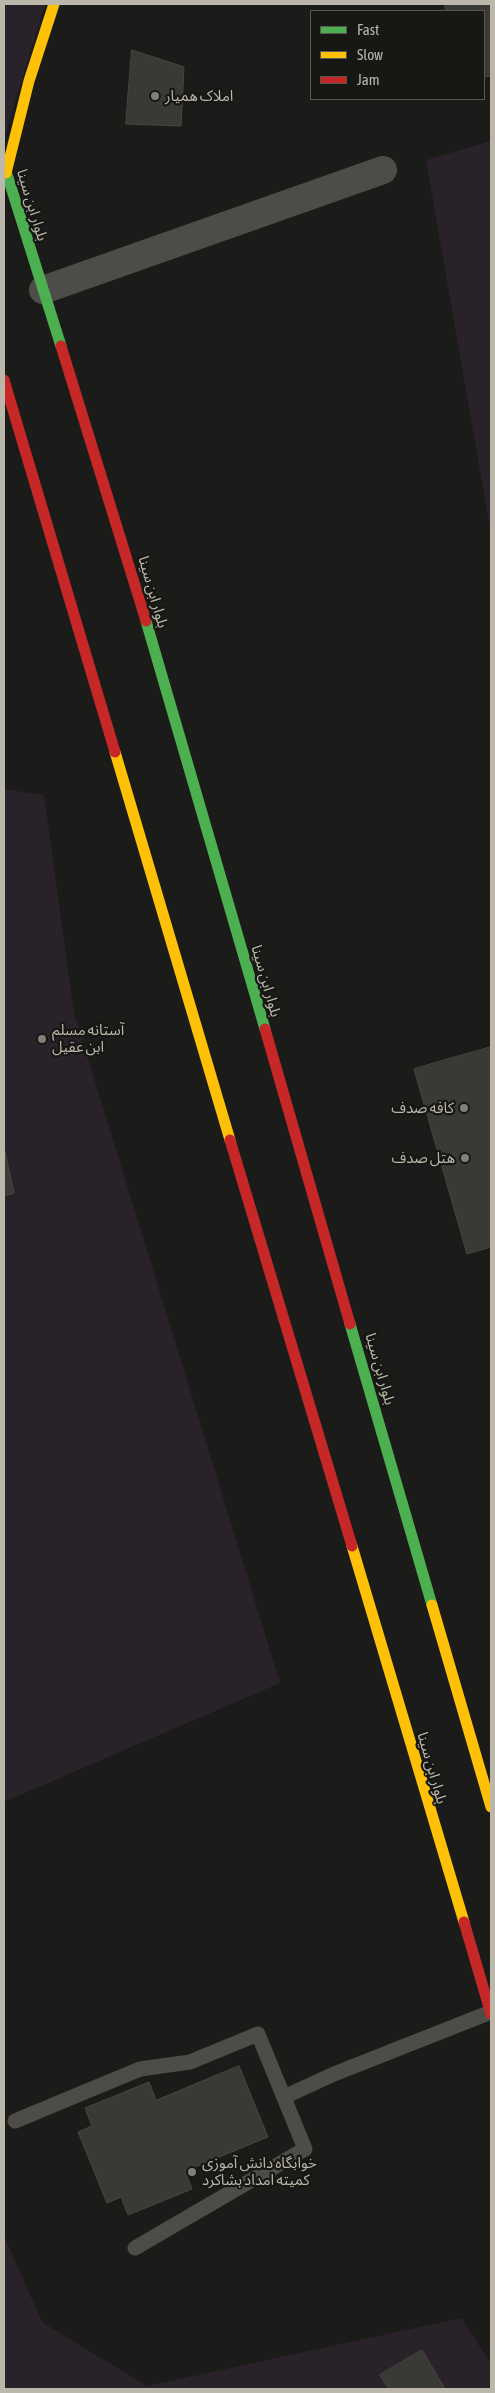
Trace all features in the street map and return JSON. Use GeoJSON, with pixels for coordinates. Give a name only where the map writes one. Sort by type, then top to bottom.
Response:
{"type":"FeatureCollection","features":[{"type":"Feature","properties":{"kind":"main road"},"geometry":{"type":"LineString","coordinates":[[5,169],[29,81],[54,4]]}},
{"type":"Feature","properties":{"kind":"main road","name":"بلوار ابن سینا"},"geometry":{"type":"LineString","coordinates":[[5,169],[118,524],[491,1807]]}},
{"type":"Feature","properties":{"kind":"main road","name":"بلوار ابن سینا"},"geometry":{"type":"LineString","coordinates":[[4,380],[491,2013]]}},
{"type":"Feature","properties":{"kind":"street"},"geometry":{"type":"LineString","coordinates":[[43,290],[383,170]]}},
{"type":"Feature","properties":{"kind":"lane"},"geometry":{"type":"LineString","coordinates":[[284,2097],[334,2074],[491,2013]]}},
{"type":"Feature","properties":{"kind":"lane"},"geometry":{"type":"LineString","coordinates":[[15,2120],[140,2069],[190,2062],[258,2034],[305,2149],[135,2248]]}},
{"type":"Feature","properties":{"kind":"shaded area"},"geometry":{"type":"Polygon","coordinates":[[[4,4],[45,4],[4,139],[4,4]]]}},
{"type":"Feature","properties":{"kind":"shaded area"},"geometry":{"type":"Polygon","coordinates":[[[491,141],[491,534],[426,160],[491,141]]]}},
{"type":"Feature","properties":{"kind":"shaded area"},"geometry":{"type":"Polygon","coordinates":[[[4,789],[44,795],[74,1013],[280,1683],[4,1802],[4,789]]]}},
{"type":"Feature","properties":{"kind":"shaded area"},"geometry":{"type":"Polygon","coordinates":[[[4,2236],[42,2322],[147,2386],[461,2318],[491,2364],[491,2389],[4,2389],[4,2236]]]}},
{"type":"Feature","properties":{"kind":"building"},"geometry":{"type":"Polygon","coordinates":[[[445,4],[491,4],[491,76],[485,77],[485,10],[446,10],[445,4]]]}},
{"type":"Feature","properties":{"kind":"building","name":"املاک همیار"},"geometry":{"type":"Polygon","coordinates":[[[132,50],[184,67],[181,126],[126,124],[132,50]]]}},
{"type":"Feature","properties":{"kind":"building","name":"هتل صدف"},"geometry":{"type":"Polygon","coordinates":[[[491,1047],[491,1247],[467,1254],[414,1069],[491,1047]]]}},
{"type":"Feature","properties":{"kind":"building"},"geometry":{"type":"Polygon","coordinates":[[[4,1147],[14,1193],[4,1196],[4,1147]]]}},
{"type":"Feature","properties":{"kind":"building"},"geometry":{"type":"Polygon","coordinates":[[[239,2066],[268,2137],[185,2171],[192,2189],[128,2215],[121,2197],[107,2203],[78,2132],[92,2126],[85,2108],[149,2082],[156,2100],[239,2066]]]}},
{"type":"Feature","properties":{"kind":"building"},"geometry":{"type":"Polygon","coordinates":[[[422,2350],[445,2389],[389,2389],[380,2375],[422,2350]]]}},
{"type":"Feature","properties":{"kind":"traffic: fast"},"geometry":{"type":"LineString","coordinates":[[4,165],[61,346]]}},
{"type":"Feature","properties":{"kind":"traffic: fast"},"geometry":{"type":"LineString","coordinates":[[146,621],[265,1029]]}},
{"type":"Feature","properties":{"kind":"traffic: fast"},"geometry":{"type":"LineString","coordinates":[[350,1324],[432,1605]]}},
{"type":"Feature","properties":{"kind":"traffic: slow"},"geometry":{"type":"LineString","coordinates":[[6,173],[29,81],[54,4]]}},
{"type":"Feature","properties":{"kind":"traffic: slow"},"geometry":{"type":"LineString","coordinates":[[115,752],[230,1140]]}},
{"type":"Feature","properties":{"kind":"traffic: slow"},"geometry":{"type":"LineString","coordinates":[[352,1546],[464,1922]]}},
{"type":"Feature","properties":{"kind":"traffic: slow"},"geometry":{"type":"LineString","coordinates":[[432,1605],[491,1807]]}},
{"type":"Feature","properties":{"kind":"traffic: jam"},"geometry":{"type":"LineString","coordinates":[[61,346],[146,621]]}},
{"type":"Feature","properties":{"kind":"traffic: jam"},"geometry":{"type":"LineString","coordinates":[[4,380],[115,752]]}},
{"type":"Feature","properties":{"kind":"traffic: jam"},"geometry":{"type":"LineString","coordinates":[[265,1029],[350,1324]]}},
{"type":"Feature","properties":{"kind":"traffic: jam"},"geometry":{"type":"LineString","coordinates":[[230,1140],[352,1546]]}},
{"type":"Feature","properties":{"kind":"traffic: jam"},"geometry":{"type":"LineString","coordinates":[[464,1922],[491,2014]]}},
{"type":"Feature","properties":{"kind":"place","name":"املاک همیار"},"geometry":{"type":"Point","coordinates":[155,96]}},
{"type":"Feature","properties":{"kind":"place","name":"آستانه مسلم ابن عقیل"},"geometry":{"type":"Point","coordinates":[42,1039]}},
{"type":"Feature","properties":{"kind":"place","name":"کافه صدف"},"geometry":{"type":"Point","coordinates":[464,1108]}},
{"type":"Feature","properties":{"kind":"place","name":"هتل صدف"},"geometry":{"type":"Point","coordinates":[465,1158]}},
{"type":"Feature","properties":{"kind":"place","name":"خوابگاه دانش آموزی کمیته امداد بشاکرد"},"geometry":{"type":"Point","coordinates":[192,2172]}}]}
